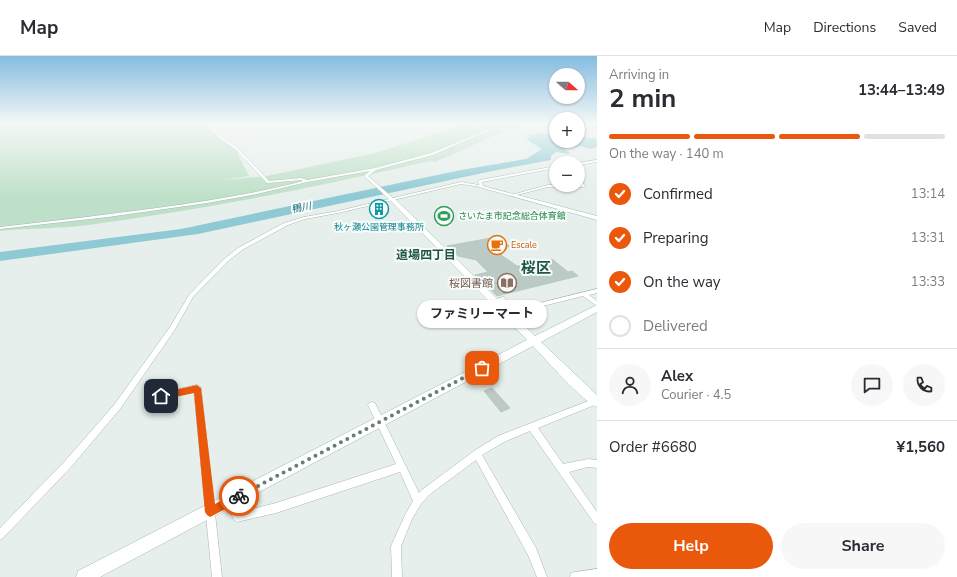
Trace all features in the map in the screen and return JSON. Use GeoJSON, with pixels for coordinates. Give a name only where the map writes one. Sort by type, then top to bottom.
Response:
{"type":"FeatureCollection","features":[{"type":"Feature","properties":{"kind":"street"},"geometry":{"type":"LineString","coordinates":[[235,147],[266,181],[271,182],[301,179],[307,181]]}},
{"type":"Feature","properties":{"kind":"street"},"geometry":{"type":"LineString","coordinates":[[0,228],[130,213],[274,191],[307,181],[348,175],[375,169],[432,154],[448,147]]}},
{"type":"Feature","properties":{"kind":"street"},"geometry":{"type":"LineString","coordinates":[[585,163],[597,161]]}},
{"type":"Feature","properties":{"kind":"street"},"geometry":{"type":"LineString","coordinates":[[481,186],[480,181],[549,168]]}},
{"type":"Feature","properties":{"kind":"street"},"geometry":{"type":"LineString","coordinates":[[375,169],[366,175],[374,184],[499,300],[507,313],[597,402],[501,438],[426,492],[418,501],[409,516],[396,546],[397,577]]}},
{"type":"Feature","properties":{"kind":"street"},"geometry":{"type":"LineString","coordinates":[[0,535],[68,464],[117,407],[168,334],[191,296],[225,261],[240,249],[286,224],[305,218],[338,212],[462,183],[481,186],[597,218]]}},
{"type":"Feature","properties":{"kind":"street"},"geometry":{"type":"LineString","coordinates":[[513,195],[549,186]]}},
{"type":"Feature","properties":{"kind":"street"},"geometry":{"type":"LineString","coordinates":[[507,313],[597,291]]}},
{"type":"Feature","properties":{"kind":"street"},"geometry":{"type":"LineString","coordinates":[[584,294],[597,304]]}},
{"type":"Feature","properties":{"kind":"street"},"geometry":{"type":"LineString","coordinates":[[84,577],[597,308]]}},
{"type":"Feature","properties":{"kind":"street"},"geometry":{"type":"LineString","coordinates":[[161,396],[197,388],[217,577]]}},
{"type":"Feature","properties":{"kind":"street"},"geometry":{"type":"LineString","coordinates":[[372,405],[418,501]]}},
{"type":"Feature","properties":{"kind":"street"},"geometry":{"type":"LineString","coordinates":[[532,427],[597,520]]}},
{"type":"Feature","properties":{"kind":"street"},"geometry":{"type":"LineString","coordinates":[[477,454],[532,552],[542,577]]}},
{"type":"Feature","properties":{"kind":"street"},"geometry":{"type":"LineString","coordinates":[[562,469],[588,463],[597,464]]}},
{"type":"Feature","properties":{"kind":"street"},"geometry":{"type":"LineString","coordinates":[[232,500],[237,517],[276,508],[401,467]]}},
{"type":"Feature","properties":{"kind":"street"},"geometry":{"type":"LineString","coordinates":[[575,577],[597,574]]}},
{"type":"Feature","properties":{"kind":"green space"},"geometry":{"type":"Polygon","coordinates":[[[0,147],[234,147],[249,176],[222,180],[267,176],[379,152],[394,147],[468,147],[435,162],[430,161],[302,189],[217,205],[77,226],[0,231],[0,147]]]}},
{"type":"Feature","properties":{"kind":"water","name":"鴨川"},"geometry":{"type":"Polygon","coordinates":[[[539,147],[570,148],[564,149],[570,154],[556,152],[549,156],[549,160],[492,171],[198,234],[0,261],[0,252],[181,229],[461,170],[526,159],[542,149],[539,147]]]}},
{"type":"Feature","properties":{"kind":"building"},"geometry":{"type":"Polygon","coordinates":[[[497,237],[509,246],[501,255],[517,266],[552,259],[568,272],[572,271],[578,276],[497,296],[475,275],[488,272],[476,260],[458,256],[447,246],[497,237]]]}},
{"type":"Feature","properties":{"kind":"building"},"geometry":{"type":"Polygon","coordinates":[[[492,388],[510,408],[501,412],[484,391],[492,388]]]}},
{"type":"Feature","properties":{"kind":"way so far"},"geometry":{"type":"LineString","coordinates":[[239,496],[482,368]]}},
{"type":"Feature","properties":{"kind":"place","name":"秋ヶ瀬公園管理事務所"},"geometry":{"type":"Point","coordinates":[379,209]}},
{"type":"Feature","properties":{"kind":"place","name":"さいたま市記念総合体育館"},"geometry":{"type":"Point","coordinates":[444,216]}},
{"type":"Feature","properties":{"kind":"place","name":"Escale"},"geometry":{"type":"Point","coordinates":[497,245]}},
{"type":"Feature","properties":{"kind":"place","name":"桜図書館"},"geometry":{"type":"Point","coordinates":[507,283]}},
{"type":"Feature","properties":{"kind":"place","name":"ファミリーマート"},"geometry":{"type":"Point","coordinates":[482,368]}},
{"type":"Feature","properties":{"kind":"district","name":"道場四丁目"},"geometry":{"type":"Point","coordinates":[426,255]}},
{"type":"Feature","properties":{"kind":"district","name":"桜区"},"geometry":{"type":"Point","coordinates":[536,268]}},
{"type":"Feature","properties":{"kind":"route"},"geometry":{"type":"LineString","coordinates":[[161,396],[197,388],[210,512],[239,496]]}}]}
